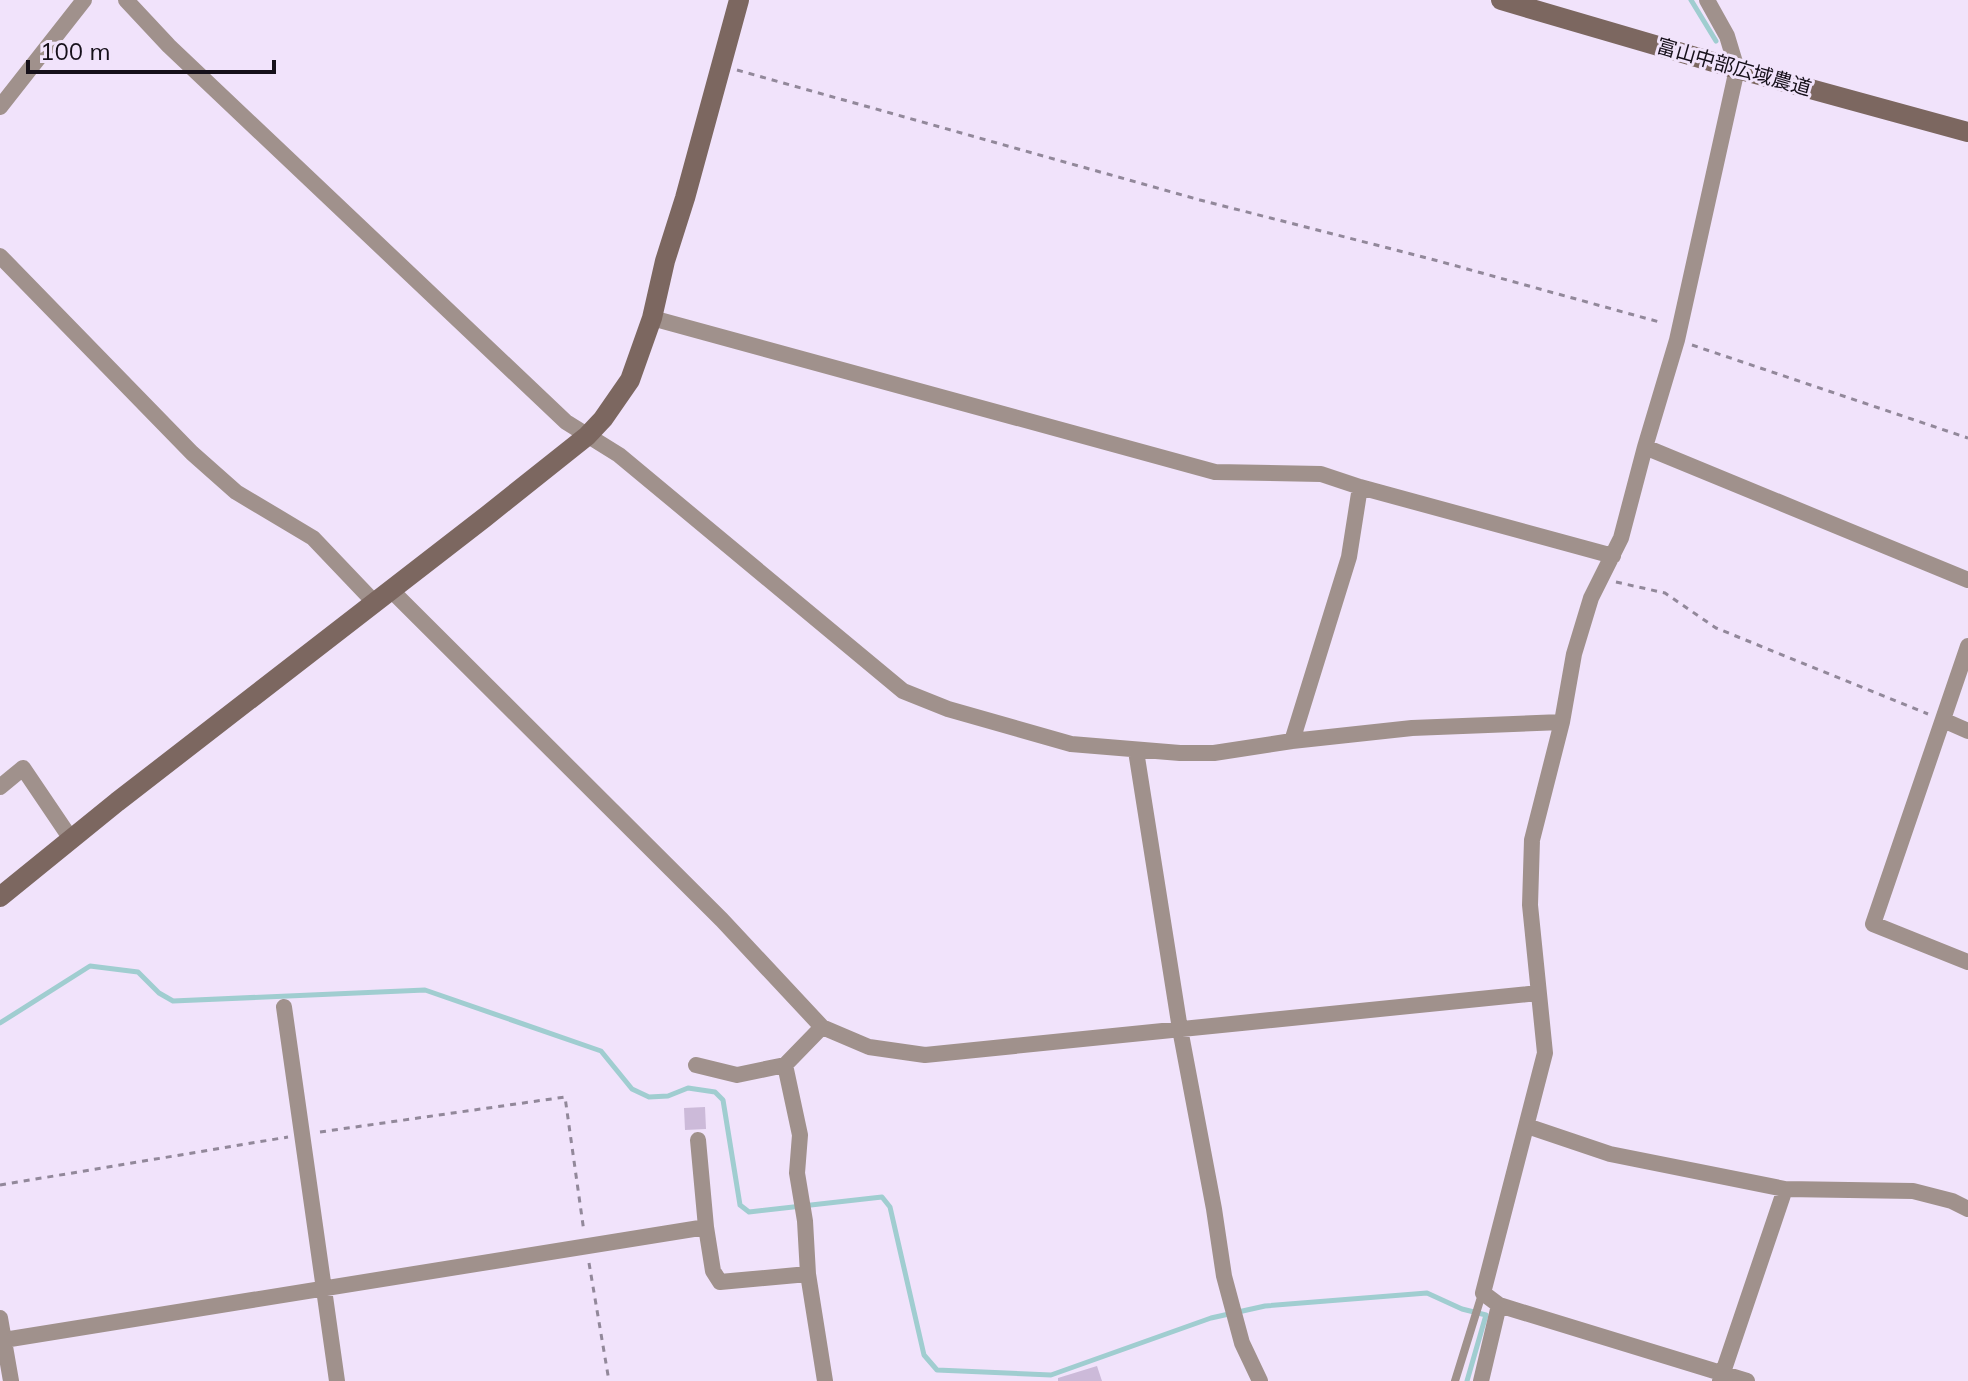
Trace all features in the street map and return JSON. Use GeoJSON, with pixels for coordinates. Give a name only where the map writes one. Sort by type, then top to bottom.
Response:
{"type":"FeatureCollection","features":[{"type":"Feature","properties":{"kind":"street"},"geometry":{"type":"LineString","coordinates":[[0,107],[84,0]]}},
{"type":"Feature","properties":{"kind":"street"},"geometry":{"type":"LineString","coordinates":[[126,0],[181,57],[566,422],[619,455],[903,691],[948,709],[1071,744],[1136,751],[1214,753],[1412,728],[1562,722]]}},
{"type":"Feature","properties":{"kind":"street"},"geometry":{"type":"LineString","coordinates":[[0,897],[587,436],[603,419],[630,380],[652,318],[665,261],[739,0]]}},
{"type":"Feature","properties":{"kind":"street","name":"富山中部広域農道"},"geometry":{"type":"LineString","coordinates":[[1501,0],[1968,132]]}},
{"type":"Feature","properties":{"kind":"street"},"geometry":{"type":"LineString","coordinates":[[1707,0],[1727,36],[1737,69],[1679,334],[1637,484],[1613,556],[1591,598],[1574,654],[1562,722],[1532,840],[1530,905],[1545,1053],[1483,1293],[1499,1305],[1721,1377],[1747,1381]]}},
{"type":"Feature","properties":{"kind":"street"},"geometry":{"type":"LineString","coordinates":[[0,256],[192,453],[236,492],[313,538],[382,596],[722,920],[822,1027],[869,1047],[925,1055],[1538,993]]}},
{"type":"Feature","properties":{"kind":"street"},"geometry":{"type":"LineString","coordinates":[[652,318],[1215,472],[1321,474],[1613,556]]}},
{"type":"Feature","properties":{"kind":"street"},"geometry":{"type":"LineString","coordinates":[[1645,447],[1968,580]]}},
{"type":"Feature","properties":{"kind":"street"},"geometry":{"type":"LineString","coordinates":[[1292,741],[1349,557],[1360,487]]}},
{"type":"Feature","properties":{"kind":"street"},"geometry":{"type":"LineString","coordinates":[[1968,646],[1873,924],[1968,962]]}},
{"type":"Feature","properties":{"kind":"street"},"geometry":{"type":"LineString","coordinates":[[1943,720],[1968,731]]}},
{"type":"Feature","properties":{"kind":"street"},"geometry":{"type":"LineString","coordinates":[[1136,751],[1180,1029],[1224,1276],[1242,1343],[1260,1381]]}},
{"type":"Feature","properties":{"kind":"street"},"geometry":{"type":"LineString","coordinates":[[0,787],[23,768],[71,839]]}},
{"type":"Feature","properties":{"kind":"street"},"geometry":{"type":"LineString","coordinates":[[284,1007],[337,1381]]}},
{"type":"Feature","properties":{"kind":"street"},"geometry":{"type":"LineString","coordinates":[[696,1065],[737,1075],[785,1065],[822,1027]]}},
{"type":"Feature","properties":{"kind":"street"},"geometry":{"type":"LineString","coordinates":[[785,1065],[800,1135],[797,1173],[805,1221],[808,1274],[825,1381]]}},
{"type":"Feature","properties":{"kind":"street"},"geometry":{"type":"LineString","coordinates":[[1527,1126],[1610,1154],[1785,1189],[1913,1191],[1952,1201],[1968,1209]]}},
{"type":"Feature","properties":{"kind":"street"},"geometry":{"type":"LineString","coordinates":[[698,1140],[706,1227],[713,1271],[720,1282],[808,1274]]}},
{"type":"Feature","properties":{"kind":"street"},"geometry":{"type":"LineString","coordinates":[[1721,1377],[1785,1189]]}},
{"type":"Feature","properties":{"kind":"street"},"geometry":{"type":"LineString","coordinates":[[4,1340],[706,1227]]}},
{"type":"Feature","properties":{"kind":"street"},"geometry":{"type":"LineString","coordinates":[[1481,1381],[1499,1305]]}},
{"type":"Feature","properties":{"kind":"street"},"geometry":{"type":"LineString","coordinates":[[0,1318],[11,1381]]}},
{"type":"Feature","properties":{"kind":"lane"},"geometry":{"type":"LineString","coordinates":[[1455,1381],[1483,1293]]}},
{"type":"Feature","properties":{"kind":"path"},"geometry":{"type":"LineString","coordinates":[[722,66],[1200,200],[1431,259],[1679,334],[1968,438]]}},
{"type":"Feature","properties":{"kind":"path"},"geometry":{"type":"LineString","coordinates":[[1603,577],[1665,593],[1716,628],[1943,720]]}},
{"type":"Feature","properties":{"kind":"path"},"geometry":{"type":"LineString","coordinates":[[0,1185],[303,1135],[565,1097],[609,1381]]}},
{"type":"Feature","properties":{"kind":"building"},"geometry":{"type":"Polygon","coordinates":[[[705,1107],[706,1129],[685,1130],[684,1108],[705,1107]]]}},
{"type":"Feature","properties":{"kind":"building"},"geometry":{"type":"Polygon","coordinates":[[[1097,1366],[1102,1381],[1058,1381],[1058,1378],[1097,1366]]]}},
{"type":"Feature","properties":{"kind":"waterway"},"geometry":{"type":"LineString","coordinates":[[1691,0],[1716,41]]}},
{"type":"Feature","properties":{"kind":"waterway"},"geometry":{"type":"LineString","coordinates":[[0,1023],[90,966],[138,972],[159,993],[173,1001],[425,990],[601,1051],[632,1089],[649,1097],[668,1096],[688,1088],[715,1092],[723,1100],[740,1205],[749,1212],[882,1197],[890,1207],[924,1355],[937,1370],[1051,1375],[1211,1318],[1265,1306],[1427,1293],[1462,1309],[1486,1315],[1467,1381]]}}]}
